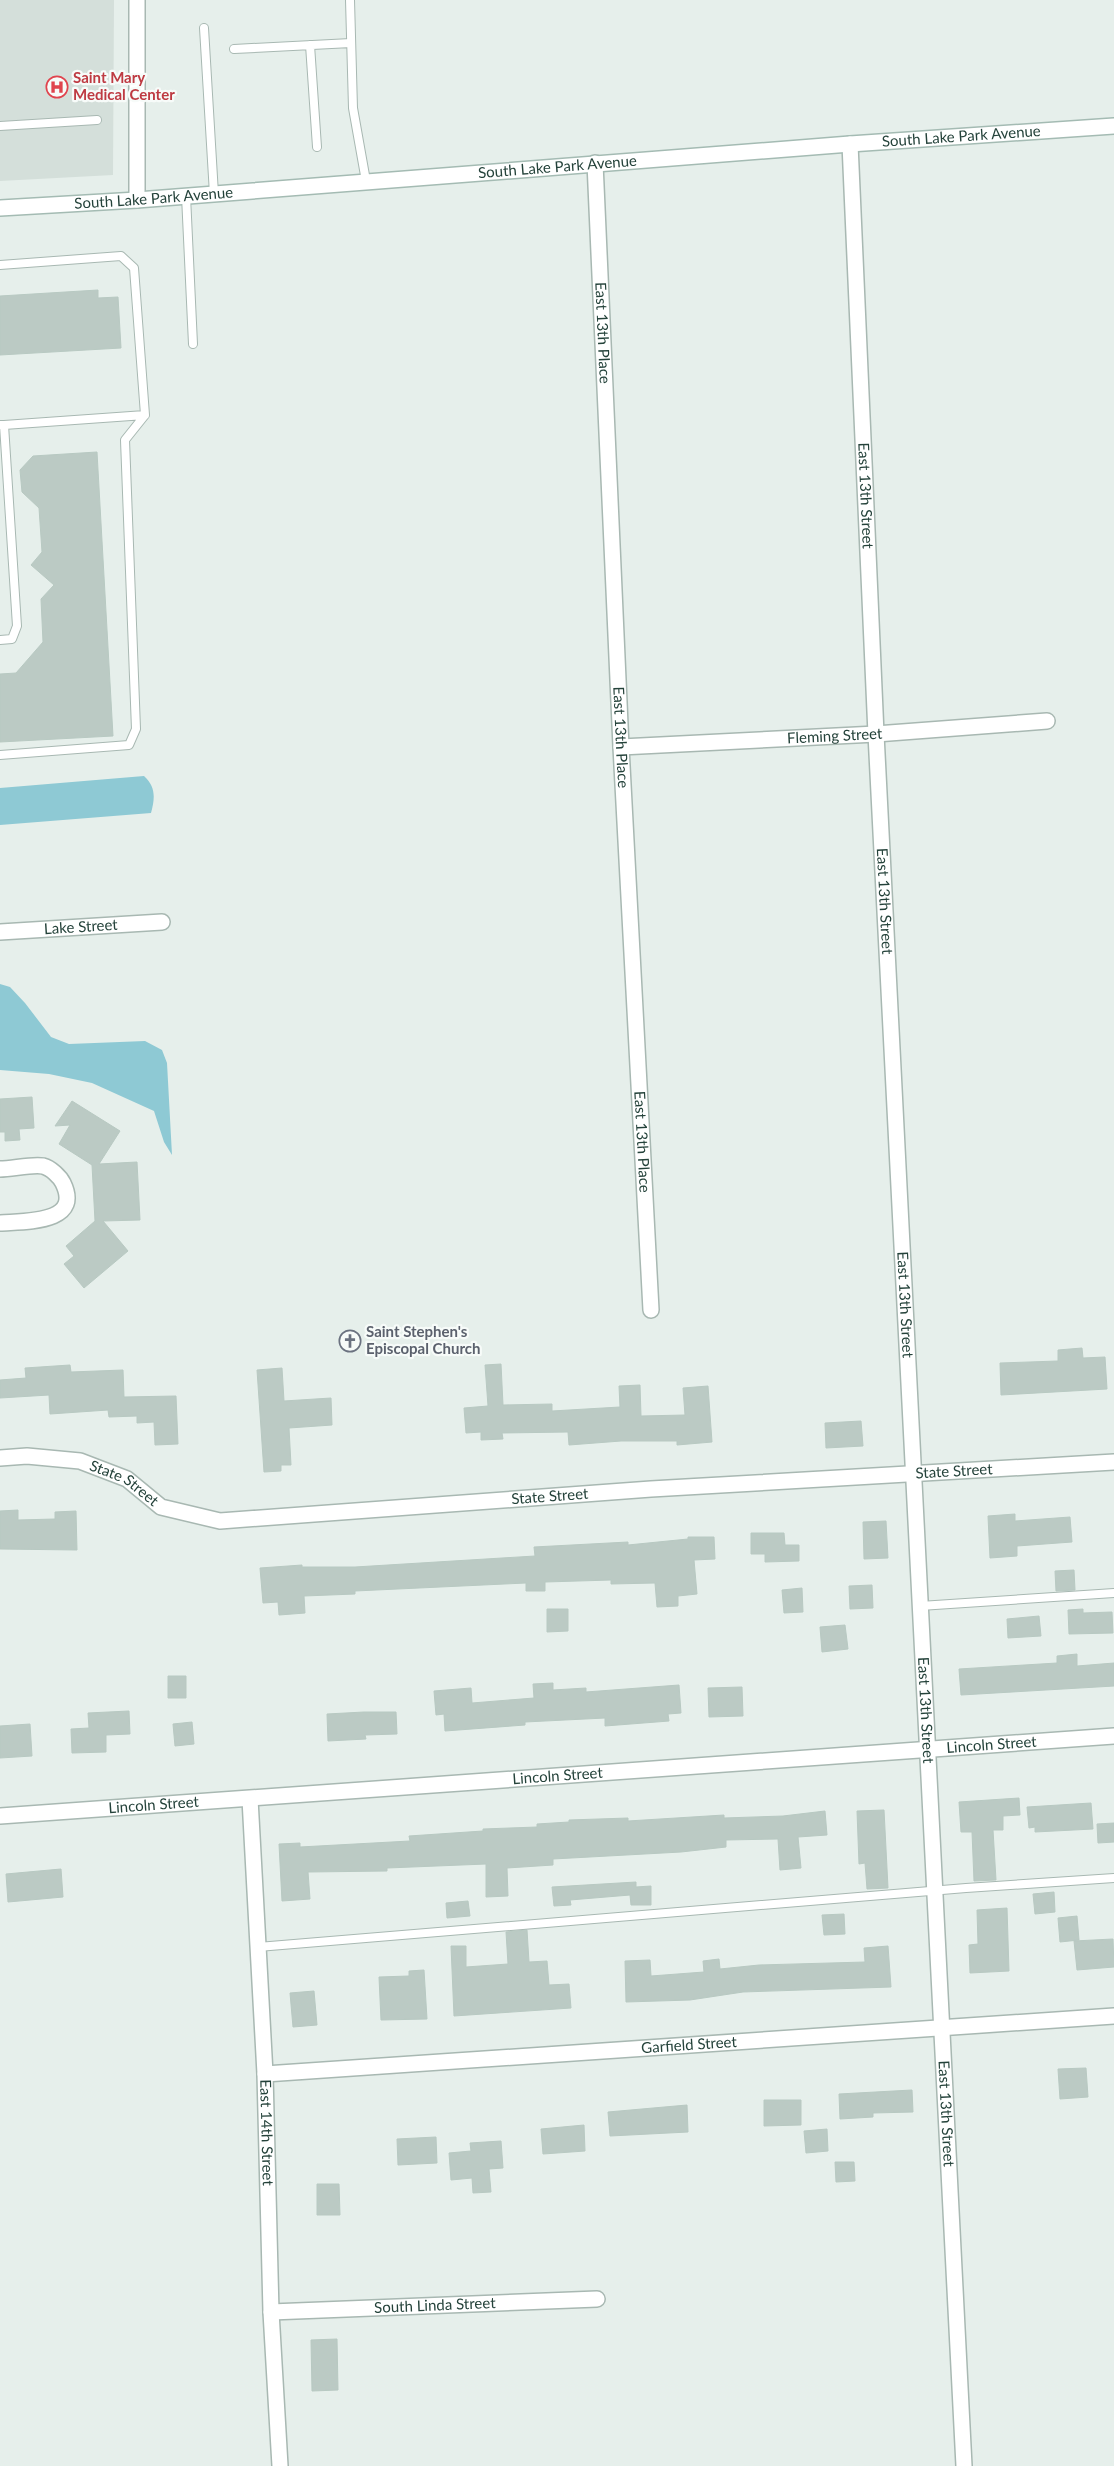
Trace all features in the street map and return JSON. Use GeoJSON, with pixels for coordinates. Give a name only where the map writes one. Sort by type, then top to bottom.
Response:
{"type":"FeatureCollection","features":[{"type":"Feature","properties":{"kind":"street"},"geometry":{"type":"LineString","coordinates":[[136,200],[137,0]]}},
{"type":"Feature","properties":{"kind":"street","name":"South Lake Park Avenue"},"geometry":{"type":"LineString","coordinates":[[0,208],[136,200],[595,163],[1114,126]]}},
{"type":"Feature","properties":{"kind":"street","name":"East 13th Street"},"geometry":{"type":"LineString","coordinates":[[850,144],[876,734],[964,2466]]}},
{"type":"Feature","properties":{"kind":"street","name":"East 13th Place"},"geometry":{"type":"LineString","coordinates":[[595,163],[621,747],[651,1310]]}},
{"type":"Feature","properties":{"kind":"street","name":"Fleming Street"},"geometry":{"type":"LineString","coordinates":[[621,747],[876,734],[1047,720]]}},
{"type":"Feature","properties":{"kind":"street","name":"Lake Street"},"geometry":{"type":"LineString","coordinates":[[0,932],[162,922]]}},
{"type":"Feature","properties":{"kind":"street"},"geometry":{"type":"LineString","coordinates":[[0,1169],[44,1166],[60,1177],[68,1193],[65,1207],[44,1221],[0,1222]]}},
{"type":"Feature","properties":{"kind":"street","name":"State Street"},"geometry":{"type":"LineString","coordinates":[[0,1458],[27,1456],[80,1461],[127,1479],[161,1507],[220,1521],[651,1489],[1114,1462]]}},
{"type":"Feature","properties":{"kind":"street","name":"Lincoln Street"},"geometry":{"type":"LineString","coordinates":[[0,1816],[1114,1736]]}},
{"type":"Feature","properties":{"kind":"street","name":"East 14th Street"},"geometry":{"type":"LineString","coordinates":[[250,1799],[265,2074],[272,2312],[280,2466]]}},
{"type":"Feature","properties":{"kind":"street","name":"Garfield Street"},"geometry":{"type":"LineString","coordinates":[[265,2074],[942,2026],[1114,2016]]}},
{"type":"Feature","properties":{"kind":"street","name":"South Linda Street"},"geometry":{"type":"LineString","coordinates":[[272,2312],[597,2299]]}},
{"type":"Feature","properties":{"kind":"lane"},"geometry":{"type":"LineString","coordinates":[[350,0],[353,108],[366,182]]}},
{"type":"Feature","properties":{"kind":"lane"},"geometry":{"type":"LineString","coordinates":[[204,28],[214,194]]}},
{"type":"Feature","properties":{"kind":"lane"},"geometry":{"type":"LineString","coordinates":[[234,49],[351,43]]}},
{"type":"Feature","properties":{"kind":"lane"},"geometry":{"type":"LineString","coordinates":[[310,46],[317,147]]}},
{"type":"Feature","properties":{"kind":"lane"},"geometry":{"type":"LineString","coordinates":[[0,126],[97,120]]}},
{"type":"Feature","properties":{"kind":"lane"},"geometry":{"type":"LineString","coordinates":[[186,196],[193,344]]}},
{"type":"Feature","properties":{"kind":"lane"},"geometry":{"type":"LineString","coordinates":[[0,265],[121,256],[134,268],[145,415],[125,440],[136,729],[129,745],[0,755]]}},
{"type":"Feature","properties":{"kind":"lane"},"geometry":{"type":"LineString","coordinates":[[0,640],[12,638],[17,626],[2,425],[145,415]]}},
{"type":"Feature","properties":{"kind":"lane"},"geometry":{"type":"LineString","coordinates":[[920,1606],[1114,1593]]}},
{"type":"Feature","properties":{"kind":"lane"},"geometry":{"type":"LineString","coordinates":[[258,1947],[1114,1878]]}},
{"type":"Feature","properties":{"kind":"shaded area","name":"Saint Mary Medical Center"},"geometry":{"type":"Polygon","coordinates":[[[0,0],[114,0],[113,175],[0,181],[0,0]]]}},
{"type":"Feature","properties":{"kind":"water"},"geometry":{"type":"Polygon","coordinates":[[[144,776],[153,789],[151,813],[0,825],[0,788],[144,776]]]}},
{"type":"Feature","properties":{"kind":"water"},"geometry":{"type":"Polygon","coordinates":[[[0,984],[10,987],[51,1037],[69,1044],[145,1041],[162,1050],[167,1063],[172,1155],[164,1142],[154,1111],[92,1083],[49,1074],[0,1070],[0,984]]]}},
{"type":"Feature","properties":{"kind":"building"},"geometry":{"type":"Polygon","coordinates":[[[98,290],[98,298],[118,297],[121,348],[0,355],[0,296],[98,290]]]}},
{"type":"Feature","properties":{"kind":"building"},"geometry":{"type":"Polygon","coordinates":[[[97,452],[113,736],[0,742],[0,674],[16,673],[43,642],[41,599],[54,585],[31,565],[42,552],[39,508],[22,492],[20,470],[33,456],[97,452]]]}},
{"type":"Feature","properties":{"kind":"building"},"geometry":{"type":"Polygon","coordinates":[[[32,1097],[34,1128],[19,1129],[20,1140],[5,1141],[5,1132],[0,1132],[0,1099],[32,1097]]]}},
{"type":"Feature","properties":{"kind":"building"},"geometry":{"type":"Polygon","coordinates":[[[72,1101],[120,1131],[99,1164],[137,1162],[140,1220],[103,1221],[128,1251],[84,1288],[64,1264],[74,1256],[66,1246],[95,1221],[92,1165],[59,1144],[70,1125],[55,1126],[72,1101]]]}},
{"type":"Feature","properties":{"kind":"building"},"geometry":{"type":"Polygon","coordinates":[[[1082,1348],[1083,1358],[1105,1357],[1107,1389],[1001,1395],[1000,1363],[1058,1361],[1058,1350],[1082,1348]]]}},
{"type":"Feature","properties":{"kind":"building"},"geometry":{"type":"Polygon","coordinates":[[[501,1364],[503,1405],[552,1404],[552,1411],[620,1407],[619,1386],[640,1385],[641,1416],[685,1415],[683,1388],[708,1386],[712,1442],[677,1445],[677,1441],[621,1441],[569,1445],[568,1432],[502,1433],[503,1439],[481,1440],[481,1432],[466,1433],[464,1408],[488,1406],[485,1365],[501,1364]]]}},
{"type":"Feature","properties":{"kind":"building"},"geometry":{"type":"Polygon","coordinates":[[[70,1365],[71,1372],[123,1370],[124,1397],[176,1396],[178,1444],[155,1445],[154,1422],[137,1423],[137,1416],[109,1417],[108,1410],[50,1414],[49,1395],[0,1398],[0,1380],[26,1378],[25,1368],[70,1365]]]}},
{"type":"Feature","properties":{"kind":"building"},"geometry":{"type":"Polygon","coordinates":[[[282,1368],[284,1401],[331,1398],[332,1425],[289,1428],[291,1465],[281,1465],[281,1471],[264,1472],[257,1370],[282,1368]]]}},
{"type":"Feature","properties":{"kind":"building"},"geometry":{"type":"Polygon","coordinates":[[[861,1421],[863,1446],[826,1448],[825,1423],[861,1421]]]}},
{"type":"Feature","properties":{"kind":"building"},"geometry":{"type":"Polygon","coordinates":[[[18,1510],[18,1520],[55,1519],[55,1512],[76,1511],[77,1550],[0,1549],[0,1511],[18,1510]]]}},
{"type":"Feature","properties":{"kind":"building"},"geometry":{"type":"Polygon","coordinates":[[[1015,1514],[1015,1521],[1070,1517],[1072,1542],[1017,1546],[1017,1556],[990,1558],[988,1516],[1015,1514]]]}},
{"type":"Feature","properties":{"kind":"building"},"geometry":{"type":"Polygon","coordinates":[[[886,1521],[888,1558],[864,1559],[863,1522],[886,1521]]]}},
{"type":"Feature","properties":{"kind":"building"},"geometry":{"type":"Polygon","coordinates":[[[751,1533],[784,1533],[785,1545],[799,1545],[799,1561],[765,1562],[765,1554],[751,1554],[751,1533]]]}},
{"type":"Feature","properties":{"kind":"building"},"geometry":{"type":"Polygon","coordinates":[[[688,1537],[714,1537],[715,1559],[694,1560],[697,1594],[678,1596],[678,1606],[657,1607],[655,1583],[611,1584],[611,1580],[545,1582],[545,1591],[526,1591],[526,1583],[355,1591],[355,1594],[304,1596],[305,1613],[279,1615],[278,1602],[263,1603],[260,1568],[302,1565],[302,1567],[355,1567],[535,1556],[534,1547],[628,1542],[628,1545],[688,1539],[688,1537]]]}},
{"type":"Feature","properties":{"kind":"building"},"geometry":{"type":"Polygon","coordinates":[[[1074,1570],[1075,1590],[1056,1591],[1055,1571],[1074,1570]]]}},
{"type":"Feature","properties":{"kind":"building"},"geometry":{"type":"Polygon","coordinates":[[[872,1585],[873,1608],[850,1609],[849,1586],[872,1585]]]}},
{"type":"Feature","properties":{"kind":"building"},"geometry":{"type":"Polygon","coordinates":[[[802,1588],[803,1612],[784,1613],[782,1590],[802,1588]]]}},
{"type":"Feature","properties":{"kind":"building"},"geometry":{"type":"Polygon","coordinates":[[[547,1609],[568,1609],[568,1631],[547,1632],[547,1609]]]}},
{"type":"Feature","properties":{"kind":"building"},"geometry":{"type":"Polygon","coordinates":[[[1083,1609],[1083,1613],[1112,1612],[1113,1633],[1069,1634],[1068,1610],[1083,1609]]]}},
{"type":"Feature","properties":{"kind":"building"},"geometry":{"type":"Polygon","coordinates":[[[1039,1616],[1041,1636],[1008,1638],[1007,1619],[1039,1616]]]}},
{"type":"Feature","properties":{"kind":"building"},"geometry":{"type":"Polygon","coordinates":[[[845,1625],[848,1649],[822,1652],[820,1627],[845,1625]]]}},
{"type":"Feature","properties":{"kind":"building"},"geometry":{"type":"Polygon","coordinates":[[[1077,1654],[1077,1666],[1114,1663],[1114,1686],[961,1695],[959,1669],[1057,1663],[1057,1656],[1077,1654]]]}},
{"type":"Feature","properties":{"kind":"building"},"geometry":{"type":"Polygon","coordinates":[[[168,1676],[186,1676],[186,1698],[168,1698],[168,1676]]]}},
{"type":"Feature","properties":{"kind":"building"},"geometry":{"type":"Polygon","coordinates":[[[553,1683],[553,1690],[586,1688],[586,1692],[679,1685],[681,1713],[668,1714],[669,1721],[605,1726],[605,1718],[525,1722],[525,1725],[445,1731],[444,1714],[436,1715],[434,1691],[471,1688],[472,1703],[534,1698],[533,1684],[553,1683]]]}},
{"type":"Feature","properties":{"kind":"building"},"geometry":{"type":"Polygon","coordinates":[[[742,1687],[743,1716],[709,1717],[708,1688],[742,1687]]]}},
{"type":"Feature","properties":{"kind":"building"},"geometry":{"type":"Polygon","coordinates":[[[129,1711],[130,1734],[106,1735],[106,1752],[72,1753],[71,1729],[89,1728],[88,1713],[129,1711]]]}},
{"type":"Feature","properties":{"kind":"building"},"geometry":{"type":"Polygon","coordinates":[[[396,1712],[397,1734],[365,1735],[366,1739],[328,1741],[327,1714],[396,1712]]]}},
{"type":"Feature","properties":{"kind":"building"},"geometry":{"type":"Polygon","coordinates":[[[192,1722],[194,1744],[175,1746],[173,1724],[192,1722]]]}},
{"type":"Feature","properties":{"kind":"building"},"geometry":{"type":"Polygon","coordinates":[[[30,1724],[32,1756],[0,1758],[0,1726],[30,1724]]]}},
{"type":"Feature","properties":{"kind":"building"},"geometry":{"type":"Polygon","coordinates":[[[1019,1798],[1020,1815],[1003,1816],[1003,1830],[993,1830],[996,1880],[974,1881],[972,1832],[961,1832],[959,1802],[1019,1798]]]}},
{"type":"Feature","properties":{"kind":"building"},"geometry":{"type":"Polygon","coordinates":[[[1091,1803],[1093,1829],[1035,1832],[1035,1827],[1029,1828],[1027,1807],[1091,1803]]]}},
{"type":"Feature","properties":{"kind":"building"},"geometry":{"type":"Polygon","coordinates":[[[884,1810],[888,1888],[867,1889],[865,1863],[859,1864],[857,1811],[884,1810]]]}},
{"type":"Feature","properties":{"kind":"building"},"geometry":{"type":"Polygon","coordinates":[[[825,1811],[827,1835],[798,1837],[801,1868],[780,1870],[778,1839],[726,1840],[726,1847],[681,1852],[553,1859],[553,1865],[507,1868],[508,1896],[486,1897],[486,1864],[387,1868],[387,1871],[308,1872],[310,1899],[282,1901],[279,1844],[300,1843],[300,1847],[410,1841],[409,1836],[483,1831],[483,1829],[537,1827],[537,1824],[569,1822],[569,1820],[628,1818],[628,1821],[724,1815],[724,1818],[783,1816],[825,1811]]]}},
{"type":"Feature","properties":{"kind":"building"},"geometry":{"type":"Polygon","coordinates":[[[1114,1823],[1114,1842],[1098,1843],[1097,1824],[1114,1823]]]}},
{"type":"Feature","properties":{"kind":"building"},"geometry":{"type":"Polygon","coordinates":[[[61,1869],[63,1897],[8,1902],[6,1874],[61,1869]]]}},
{"type":"Feature","properties":{"kind":"building"},"geometry":{"type":"Polygon","coordinates":[[[636,1882],[636,1887],[651,1886],[651,1905],[631,1905],[630,1895],[570,1900],[571,1905],[554,1906],[552,1887],[636,1882]]]}},
{"type":"Feature","properties":{"kind":"building"},"geometry":{"type":"Polygon","coordinates":[[[1054,1892],[1055,1912],[1035,1914],[1033,1894],[1054,1892]]]}},
{"type":"Feature","properties":{"kind":"building"},"geometry":{"type":"Polygon","coordinates":[[[468,1901],[470,1916],[447,1918],[446,1903],[468,1901]]]}},
{"type":"Feature","properties":{"kind":"building"},"geometry":{"type":"Polygon","coordinates":[[[1007,1908],[1009,1971],[970,1973],[969,1945],[978,1944],[977,1910],[1007,1908]]]}},
{"type":"Feature","properties":{"kind":"building"},"geometry":{"type":"Polygon","coordinates":[[[844,1914],[845,1934],[824,1935],[822,1915],[844,1914]]]}},
{"type":"Feature","properties":{"kind":"building"},"geometry":{"type":"Polygon","coordinates":[[[1077,1916],[1079,1940],[1060,1942],[1058,1918],[1077,1916]]]}},
{"type":"Feature","properties":{"kind":"building"},"geometry":{"type":"Polygon","coordinates":[[[527,1930],[529,1962],[547,1961],[549,1985],[569,1984],[571,2008],[454,2016],[451,1946],[466,1946],[466,1967],[508,1964],[506,1932],[527,1930]]]}},
{"type":"Feature","properties":{"kind":"building"},"geometry":{"type":"Polygon","coordinates":[[[1113,1939],[1114,1967],[1077,1970],[1074,1941],[1113,1939]]]}},
{"type":"Feature","properties":{"kind":"building"},"geometry":{"type":"Polygon","coordinates":[[[888,1946],[891,1987],[743,1992],[690,2000],[626,2002],[625,1961],[650,1960],[651,1976],[704,1972],[703,1961],[719,1959],[720,1969],[759,1965],[865,1962],[864,1948],[888,1946]]]}},
{"type":"Feature","properties":{"kind":"building"},"geometry":{"type":"Polygon","coordinates":[[[424,1970],[427,2019],[381,2020],[379,1977],[409,1976],[409,1971],[424,1970]]]}},
{"type":"Feature","properties":{"kind":"building"},"geometry":{"type":"Polygon","coordinates":[[[314,1991],[317,2025],[293,2027],[290,1993],[314,1991]]]}},
{"type":"Feature","properties":{"kind":"building"},"geometry":{"type":"Polygon","coordinates":[[[1086,2068],[1088,2097],[1060,2099],[1058,2069],[1086,2068]]]}},
{"type":"Feature","properties":{"kind":"building"},"geometry":{"type":"Polygon","coordinates":[[[912,2090],[913,2112],[873,2113],[873,2117],[840,2119],[839,2094],[912,2090]]]}},
{"type":"Feature","properties":{"kind":"building"},"geometry":{"type":"Polygon","coordinates":[[[764,2100],[801,2100],[801,2125],[764,2126],[764,2100]]]}},
{"type":"Feature","properties":{"kind":"building"},"geometry":{"type":"Polygon","coordinates":[[[687,2105],[688,2132],[610,2136],[608,2112],[687,2105]]]}},
{"type":"Feature","properties":{"kind":"building"},"geometry":{"type":"Polygon","coordinates":[[[584,2125],[585,2151],[543,2154],[541,2129],[584,2125]]]}},
{"type":"Feature","properties":{"kind":"building"},"geometry":{"type":"Polygon","coordinates":[[[827,2129],[828,2151],[806,2153],[804,2131],[827,2129]]]}},
{"type":"Feature","properties":{"kind":"building"},"geometry":{"type":"Polygon","coordinates":[[[436,2137],[437,2163],[398,2165],[397,2139],[436,2137]]]}},
{"type":"Feature","properties":{"kind":"building"},"geometry":{"type":"Polygon","coordinates":[[[501,2141],[503,2168],[489,2169],[491,2192],[473,2193],[472,2178],[451,2180],[449,2153],[471,2151],[470,2143],[501,2141]]]}},
{"type":"Feature","properties":{"kind":"building"},"geometry":{"type":"Polygon","coordinates":[[[835,2162],[854,2162],[855,2181],[836,2182],[835,2162]]]}},
{"type":"Feature","properties":{"kind":"building"},"geometry":{"type":"Polygon","coordinates":[[[317,2184],[339,2184],[340,2215],[317,2215],[317,2184]]]}},
{"type":"Feature","properties":{"kind":"building"},"geometry":{"type":"Polygon","coordinates":[[[337,2339],[338,2390],[312,2391],[311,2340],[337,2339]]]}},
{"type":"Feature","properties":{"kind":"place","name":"Saint Mary Medical Center"},"geometry":{"type":"Point","coordinates":[57,87]}},
{"type":"Feature","properties":{"kind":"place","name":"Saint Stephen's Episcopal Church"},"geometry":{"type":"Point","coordinates":[350,1341]}}]}
